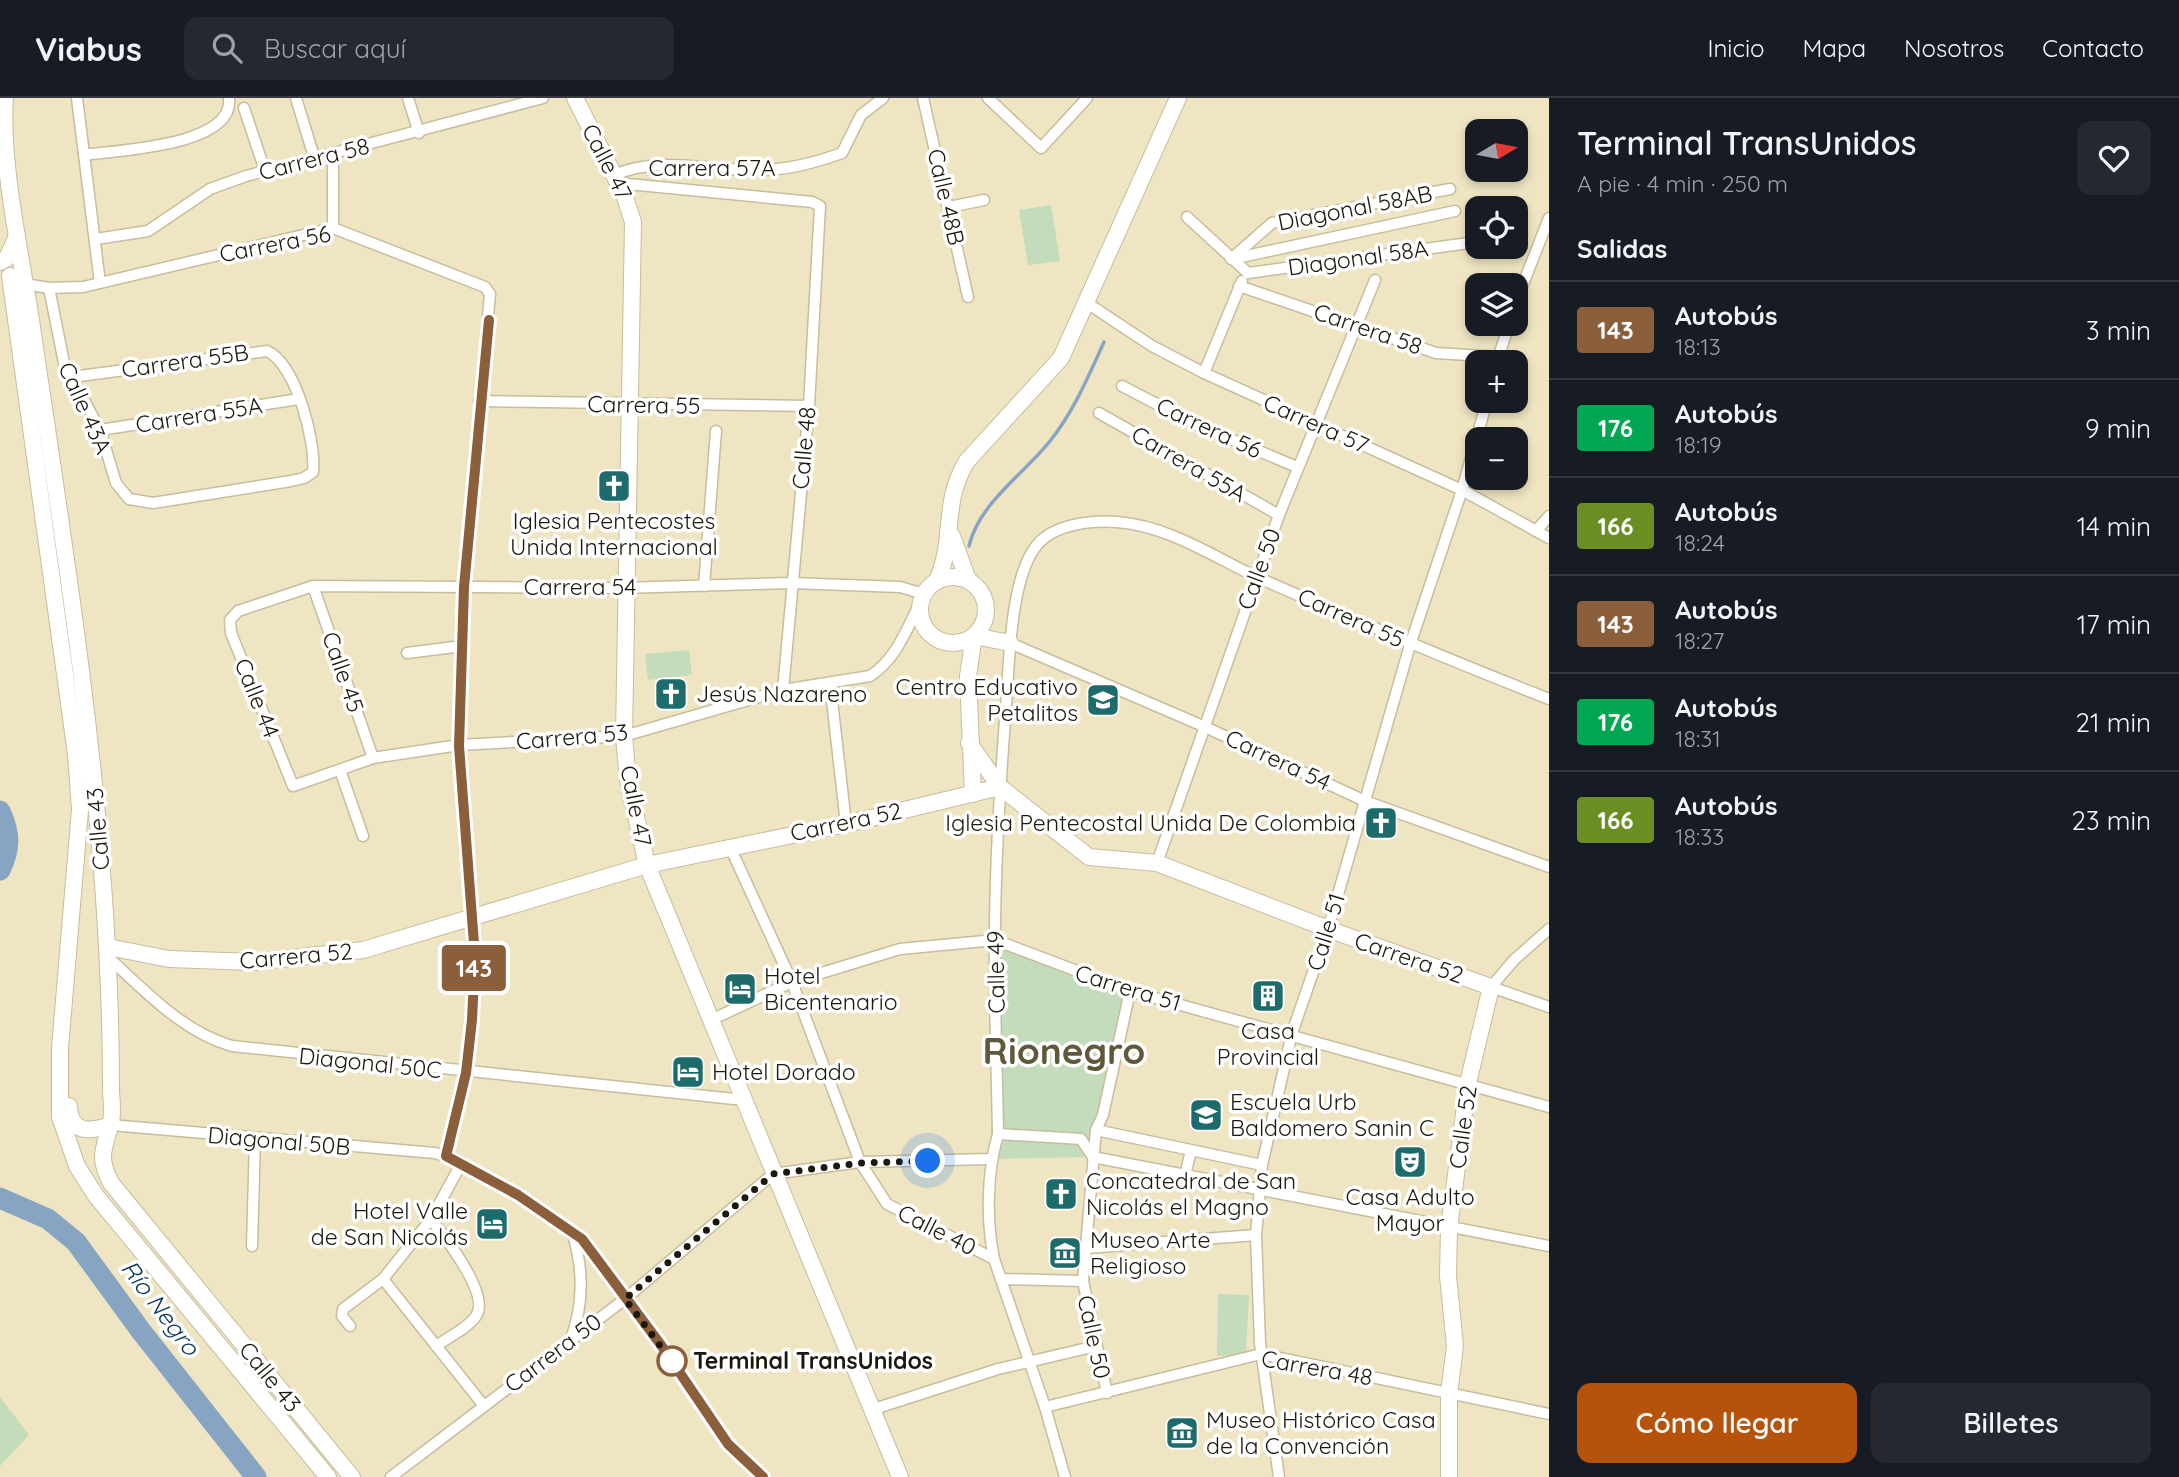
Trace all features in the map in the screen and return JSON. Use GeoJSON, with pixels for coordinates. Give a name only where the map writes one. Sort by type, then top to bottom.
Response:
{"type":"FeatureCollection","features":[{"type":"Feature","properties":{"kind":"street","name":"Calle 43"},"geometry":{"type":"LineString","coordinates":[[5,98],[2,122],[4,150],[17,236],[8,279],[98,808],[108,953],[111,1125],[102,1154],[104,1169],[111,1184],[352,1477]]}},
{"type":"Feature","properties":{"kind":"street"},"geometry":{"type":"LineString","coordinates":[[77,98],[100,284]]}},
{"type":"Feature","properties":{"kind":"street"},"geometry":{"type":"LineString","coordinates":[[296,98],[314,157]]}},
{"type":"Feature","properties":{"kind":"street"},"geometry":{"type":"LineString","coordinates":[[408,98],[419,133]]}},
{"type":"Feature","properties":{"kind":"street","name":"Carrera 58"},"geometry":{"type":"LineString","coordinates":[[96,239],[148,231],[210,189],[265,171],[419,133],[543,98]]}},
{"type":"Feature","properties":{"kind":"street","name":"Calle 47"},"geometry":{"type":"LineString","coordinates":[[575,98],[620,180],[634,228],[628,405],[624,736],[628,781],[647,865],[713,1019],[773,1174],[900,1477]]}},
{"type":"Feature","properties":{"kind":"street","name":"Carrera 57A"},"geometry":{"type":"LineString","coordinates":[[620,180],[635,168],[659,163],[756,170],[796,168],[842,153],[861,115],[883,98]]}},
{"type":"Feature","properties":{"kind":"street","name":"Calle 48B"},"geometry":{"type":"LineString","coordinates":[[923,98],[968,297]]}},
{"type":"Feature","properties":{"kind":"street"},"geometry":{"type":"LineString","coordinates":[[988,98],[1041,148],[1079,101]]}},
{"type":"Feature","properties":{"kind":"street"},"geometry":{"type":"LineString","coordinates":[[968,676],[951,643],[928,631],[921,615],[923,596],[937,581],[946,557],[950,497],[956,478],[967,461],[1054,368],[1069,343],[1178,98]]}},
{"type":"Feature","properties":{"kind":"street"},"geometry":{"type":"LineString","coordinates":[[84,155],[204,134],[222,121],[229,110],[229,99]]}},
{"type":"Feature","properties":{"kind":"street"},"geometry":{"type":"LineString","coordinates":[[244,108],[265,171]]}},
{"type":"Feature","properties":{"kind":"street"},"geometry":{"type":"LineString","coordinates":[[333,153],[333,228]]}},
{"type":"Feature","properties":{"kind":"street","name":"Calle 48"},"geometry":{"type":"LineString","coordinates":[[620,180],[812,202],[820,206],[809,406],[783,690]]}},
{"type":"Feature","properties":{"kind":"street","name":"Diagonal 58AB"},"geometry":{"type":"LineString","coordinates":[[1231,259],[1272,223],[1450,189]]}},
{"type":"Feature","properties":{"kind":"street"},"geometry":{"type":"LineString","coordinates":[[949,207],[984,200]]}},
{"type":"Feature","properties":{"kind":"street"},"geometry":{"type":"LineString","coordinates":[[1231,259],[1455,211]]}},
{"type":"Feature","properties":{"kind":"street"},"geometry":{"type":"LineString","coordinates":[[1187,218],[1248,273],[1204,373]]}},
{"type":"Feature","properties":{"kind":"street"},"geometry":{"type":"LineString","coordinates":[[1527,273],[1549,218]]}},
{"type":"Feature","properties":{"kind":"street","name":"Carrera 56"},"geometry":{"type":"LineString","coordinates":[[8,279],[49,288],[100,284],[333,228],[485,287],[490,295],[489,320],[479,401]]}},
{"type":"Feature","properties":{"kind":"street"},"geometry":{"type":"LineString","coordinates":[[8,279],[7,258],[17,236]]}},
{"type":"Feature","properties":{"kind":"street","name":"Diagonal 58A"},"geometry":{"type":"LineString","coordinates":[[1248,273],[1465,244]]}},
{"type":"Feature","properties":{"kind":"street","name":"Calle 43"},"geometry":{"type":"LineString","coordinates":[[8,279],[19,335],[76,754],[80,810],[64,987],[60,1117],[77,1166],[96,1196],[328,1477]]}},
{"type":"Feature","properties":{"kind":"street","name":"Calle 50"},"geometry":{"type":"LineString","coordinates":[[1157,863],[1279,515],[1355,323],[1375,280]]}},
{"type":"Feature","properties":{"kind":"street","name":"Carrera 58"},"geometry":{"type":"LineString","coordinates":[[1240,286],[1355,323],[1436,353],[1465,356]]}},
{"type":"Feature","properties":{"kind":"street","name":"Calle 43A"},"geometry":{"type":"LineString","coordinates":[[49,288],[59,348],[100,430],[121,492],[129,499],[153,503],[304,478],[313,471],[314,461],[305,414],[299,398]]}},
{"type":"Feature","properties":{"kind":"street","name":"Carrera 57"},"geometry":{"type":"LineString","coordinates":[[1087,303],[1152,346],[1204,373],[1462,490],[1549,538]]}},
{"type":"Feature","properties":{"kind":"street"},"geometry":{"type":"LineString","coordinates":[[0,313],[11,320],[19,335]]}},
{"type":"Feature","properties":{"kind":"street","name":"Carrera 55B"},"geometry":{"type":"LineString","coordinates":[[72,377],[267,351],[281,360],[299,398]]}},
{"type":"Feature","properties":{"kind":"street","name":"Carrera 56"},"geometry":{"type":"LineString","coordinates":[[1122,386],[1195,424],[1297,467]]}},
{"type":"Feature","properties":{"kind":"street","name":"Carrera 55A"},"geometry":{"type":"LineString","coordinates":[[100,430],[299,398]]}},
{"type":"Feature","properties":{"kind":"street"},"geometry":{"type":"LineString","coordinates":[[479,401],[464,587],[459,746],[475,957],[466,1073],[446,1156],[518,1195],[582,1239],[661,1345],[728,1444],[763,1477]]}},
{"type":"Feature","properties":{"kind":"street","name":"Carrera 55"},"geometry":{"type":"LineString","coordinates":[[479,401],[809,406]]}},
{"type":"Feature","properties":{"kind":"street","name":"Carrera 55A"},"geometry":{"type":"LineString","coordinates":[[1099,413],[1279,515]]}},
{"type":"Feature","properties":{"kind":"street","name":"Calle 51"},"geometry":{"type":"LineString","coordinates":[[1279,1477],[1261,1354],[1257,1190],[1292,1033],[1328,929],[1410,645],[1462,490],[1484,413]]}},
{"type":"Feature","properties":{"kind":"street"},"geometry":{"type":"LineString","coordinates":[[704,586],[716,431]]}},
{"type":"Feature","properties":{"kind":"street"},"geometry":{"type":"LineString","coordinates":[[1536,531],[1549,516]]}},
{"type":"Feature","properties":{"kind":"street","name":"Carrera 55"},"geometry":{"type":"LineString","coordinates":[[1037,544],[1048,534],[1060,529],[1118,522],[1174,536],[1256,577],[1410,645],[1549,699]]}},
{"type":"Feature","properties":{"kind":"street"},"geometry":{"type":"LineString","coordinates":[[950,527],[968,580],[984,598],[968,676],[973,794]]}},
{"type":"Feature","properties":{"kind":"street","name":"Calle 49"},"geometry":{"type":"LineString","coordinates":[[1037,544],[1027,560],[1022,576],[1010,643],[1000,787],[995,940],[998,1134],[991,1159],[990,1234],[994,1259],[1066,1477]]}},
{"type":"Feature","properties":{"kind":"street"},"geometry":{"type":"LineString","coordinates":[[937,581],[952,577],[968,580]]}},
{"type":"Feature","properties":{"kind":"street","name":"Carrera 54"},"geometry":{"type":"LineString","coordinates":[[238,611],[313,586],[626,588],[791,583],[900,587],[923,596]]}},
{"type":"Feature","properties":{"kind":"street","name":"Calle 45"},"geometry":{"type":"LineString","coordinates":[[313,586],[373,758]]}},
{"type":"Feature","properties":{"kind":"street","name":"Carrera 53"},"geometry":{"type":"LineString","coordinates":[[293,786],[373,758],[459,746],[624,736],[783,690],[870,676],[880,670],[896,650],[923,596]]}},
{"type":"Feature","properties":{"kind":"street","name":"Calle 44"},"geometry":{"type":"LineString","coordinates":[[238,611],[230,620],[231,633],[293,786]]}},
{"type":"Feature","properties":{"kind":"street"},"geometry":{"type":"LineString","coordinates":[[951,643],[979,629]]}},
{"type":"Feature","properties":{"kind":"street","name":"Carrera 54"},"geometry":{"type":"LineString","coordinates":[[979,629],[1203,726],[1365,801],[1549,867]]}},
{"type":"Feature","properties":{"kind":"street"},"geometry":{"type":"LineString","coordinates":[[407,653],[462,646]]}},
{"type":"Feature","properties":{"kind":"street"},"geometry":{"type":"LineString","coordinates":[[830,682],[846,824]]}},
{"type":"Feature","properties":{"kind":"street"},"geometry":{"type":"LineString","coordinates":[[969,743],[1000,787]]}},
{"type":"Feature","properties":{"kind":"street"},"geometry":{"type":"LineString","coordinates":[[340,770],[363,836]]}},
{"type":"Feature","properties":{"kind":"street","name":"Carrera 52"},"geometry":{"type":"LineString","coordinates":[[108,953],[169,960],[254,962],[363,950],[647,865],[846,824],[1000,787],[1089,857],[1157,863],[1328,929],[1549,1007]]}},
{"type":"Feature","properties":{"kind":"street"},"geometry":{"type":"LineString","coordinates":[[730,847],[792,982],[860,1163]]}},
{"type":"Feature","properties":{"kind":"street"},"geometry":{"type":"LineString","coordinates":[[74,882],[88,872],[95,874],[101,918],[106,926]]}},
{"type":"Feature","properties":{"kind":"street","name":"Calle 52"},"geometry":{"type":"LineString","coordinates":[[1449,1477],[1449,1394],[1455,1346],[1448,1276],[1449,1228],[1468,1083],[1491,987],[1514,960],[1549,929]]}},
{"type":"Feature","properties":{"kind":"street","name":"Carrera 51"},"geometry":{"type":"LineString","coordinates":[[713,1019],[792,982],[900,949],[995,940],[1130,991],[1292,1033],[1549,1107]]}},
{"type":"Feature","properties":{"kind":"street","name":"Diagonal 50C"},"geometry":{"type":"LineString","coordinates":[[108,953],[176,1018],[214,1041],[260,1050],[466,1073],[744,1100]]}},
{"type":"Feature","properties":{"kind":"street"},"geometry":{"type":"LineString","coordinates":[[64,987],[70,1002],[69,1114],[79,1130],[87,1131],[111,1125]]}},
{"type":"Feature","properties":{"kind":"street","name":"Calle 50"},"geometry":{"type":"LineString","coordinates":[[1107,1393],[1083,1281],[1097,1130],[1104,1115],[1130,991]]}},
{"type":"Feature","properties":{"kind":"street","name":"Diagonal 50B"},"geometry":{"type":"LineString","coordinates":[[111,1125],[446,1156]]}},
{"type":"Feature","properties":{"kind":"street"},"geometry":{"type":"LineString","coordinates":[[1097,1130],[1262,1165]]}},
{"type":"Feature","properties":{"kind":"street"},"geometry":{"type":"LineString","coordinates":[[998,1134],[1081,1139],[1093,1157],[1549,1246]]}},
{"type":"Feature","properties":{"kind":"street"},"geometry":{"type":"LineString","coordinates":[[252,1246],[255,1139]]}},
{"type":"Feature","properties":{"kind":"street"},"geometry":{"type":"LineString","coordinates":[[1185,1175],[1191,1150]]}},
{"type":"Feature","properties":{"kind":"street"},"geometry":{"type":"LineString","coordinates":[[773,1174],[860,1163],[991,1159]]}},
{"type":"Feature","properties":{"kind":"street","name":"Calle 40"},"geometry":{"type":"LineString","coordinates":[[860,1163],[887,1204],[994,1259]]}},
{"type":"Feature","properties":{"kind":"street"},"geometry":{"type":"LineString","coordinates":[[350,1326],[342,1316],[343,1309],[383,1279],[431,1219],[461,1164]]}},
{"type":"Feature","properties":{"kind":"street","name":"Carrera 50"},"geometry":{"type":"LineString","coordinates":[[391,1477],[625,1299],[773,1174]]}},
{"type":"Feature","properties":{"kind":"street"},"geometry":{"type":"LineString","coordinates":[[431,1219],[465,1267],[479,1306],[476,1317],[436,1346]]}},
{"type":"Feature","properties":{"kind":"street"},"geometry":{"type":"LineString","coordinates":[[571,1230],[579,1253],[582,1295],[581,1311],[571,1339]]}},
{"type":"Feature","properties":{"kind":"street"},"geometry":{"type":"LineString","coordinates":[[1086,1248],[1256,1235]]}},
{"type":"Feature","properties":{"kind":"street"},"geometry":{"type":"LineString","coordinates":[[383,1279],[484,1406]]}},
{"type":"Feature","properties":{"kind":"street"},"geometry":{"type":"LineString","coordinates":[[1001,1279],[1083,1281]]}},
{"type":"Feature","properties":{"kind":"street"},"geometry":{"type":"LineString","coordinates":[[871,1410],[1028,1362],[1096,1346]]}},
{"type":"Feature","properties":{"kind":"street","name":"Carrera 48"},"geometry":{"type":"LineString","coordinates":[[1045,1408],[1261,1354],[1549,1413]]}},
{"type":"Feature","properties":{"kind":"green space"},"geometry":{"type":"Polygon","coordinates":[[[1051,205],[1060,261],[1028,265],[1019,210],[1051,205]]]}},
{"type":"Feature","properties":{"kind":"green space"},"geometry":{"type":"Polygon","coordinates":[[[689,650],[692,675],[648,680],[645,654],[689,650]]]}},
{"type":"Feature","properties":{"kind":"green space"},"geometry":{"type":"Polygon","coordinates":[[[995,940],[1130,991],[1093,1157],[991,1159],[995,940]]]}},
{"type":"Feature","properties":{"kind":"green space"},"geometry":{"type":"Polygon","coordinates":[[[1218,1294],[1249,1295],[1246,1351],[1238,1355],[1217,1356],[1218,1294]]]}},
{"type":"Feature","properties":{"kind":"green space"},"geometry":{"type":"Polygon","coordinates":[[[0,1397],[29,1435],[0,1466],[0,1397]]]}},
{"type":"Feature","properties":{"kind":"waterway"},"geometry":{"type":"LineString","coordinates":[[969,546],[982,516],[1039,453],[1066,418],[1104,342]]}},
{"type":"Feature","properties":{"kind":"waterway","name":"Río Negro"},"geometry":{"type":"LineString","coordinates":[[0,811],[8,841],[0,870]]}},
{"type":"Feature","properties":{"kind":"waterway","name":"Río Negro"},"geometry":{"type":"LineString","coordinates":[[0,1198],[48,1219],[76,1242],[141,1331],[256,1477]]}},
{"type":"Feature","properties":{"kind":"bus line","name":"143"},"geometry":{"type":"LineString","coordinates":[[489,320],[479,401],[464,587],[459,746],[475,957],[472,1020],[466,1073],[446,1156],[559,1220],[582,1239],[661,1345],[728,1444],[763,1477]]}},
{"type":"Feature","properties":{"kind":"place","name":"Iglesia Pentecostes Unida Internacional"},"geometry":{"type":"Point","coordinates":[614,486]}},
{"type":"Feature","properties":{"kind":"place","name":"Jesús Nazareno"},"geometry":{"type":"Point","coordinates":[671,694]}},
{"type":"Feature","properties":{"kind":"place","name":"Centro Educativo Petalitos"},"geometry":{"type":"Point","coordinates":[1103,700]}},
{"type":"Feature","properties":{"kind":"place","name":"Iglesia Pentecostal Unida De Colombia"},"geometry":{"type":"Point","coordinates":[1381,823]}},
{"type":"Feature","properties":{"kind":"place","name":"Hotel Bicentenario"},"geometry":{"type":"Point","coordinates":[740,989]}},
{"type":"Feature","properties":{"kind":"place","name":"Casa Provincial"},"geometry":{"type":"Point","coordinates":[1268,996]}},
{"type":"Feature","properties":{"kind":"place","name":"Hotel Dorado"},"geometry":{"type":"Point","coordinates":[688,1072]}},
{"type":"Feature","properties":{"kind":"place","name":"Escuela Urb Baldomero Sanin C"},"geometry":{"type":"Point","coordinates":[1206,1115]}},
{"type":"Feature","properties":{"kind":"place","name":"Casa Adulto Mayor"},"geometry":{"type":"Point","coordinates":[1410,1162]}},
{"type":"Feature","properties":{"kind":"place","name":"Concatedral de San Nicolás el Magno"},"geometry":{"type":"Point","coordinates":[1061,1194]}},
{"type":"Feature","properties":{"kind":"place","name":"Hotel Valle de San Nicolás"},"geometry":{"type":"Point","coordinates":[492,1224]}},
{"type":"Feature","properties":{"kind":"place","name":"Museo Arte Religioso"},"geometry":{"type":"Point","coordinates":[1065,1253]}},
{"type":"Feature","properties":{"kind":"place","name":"Terminal TransUnidos"},"geometry":{"type":"Point","coordinates":[672,1361]}},
{"type":"Feature","properties":{"kind":"place","name":"Museo Histórico Casa de la Convención"},"geometry":{"type":"Point","coordinates":[1182,1433]}},
{"type":"Feature","properties":{"kind":"district","name":"Rionegro"},"geometry":{"type":"Point","coordinates":[1064,1051]}},
{"type":"Feature","properties":{"kind":"route"},"geometry":{"type":"LineString","coordinates":[[672,1361],[677,1368],[625,1299],[773,1174],[860,1163],[928,1161]]}}]}
